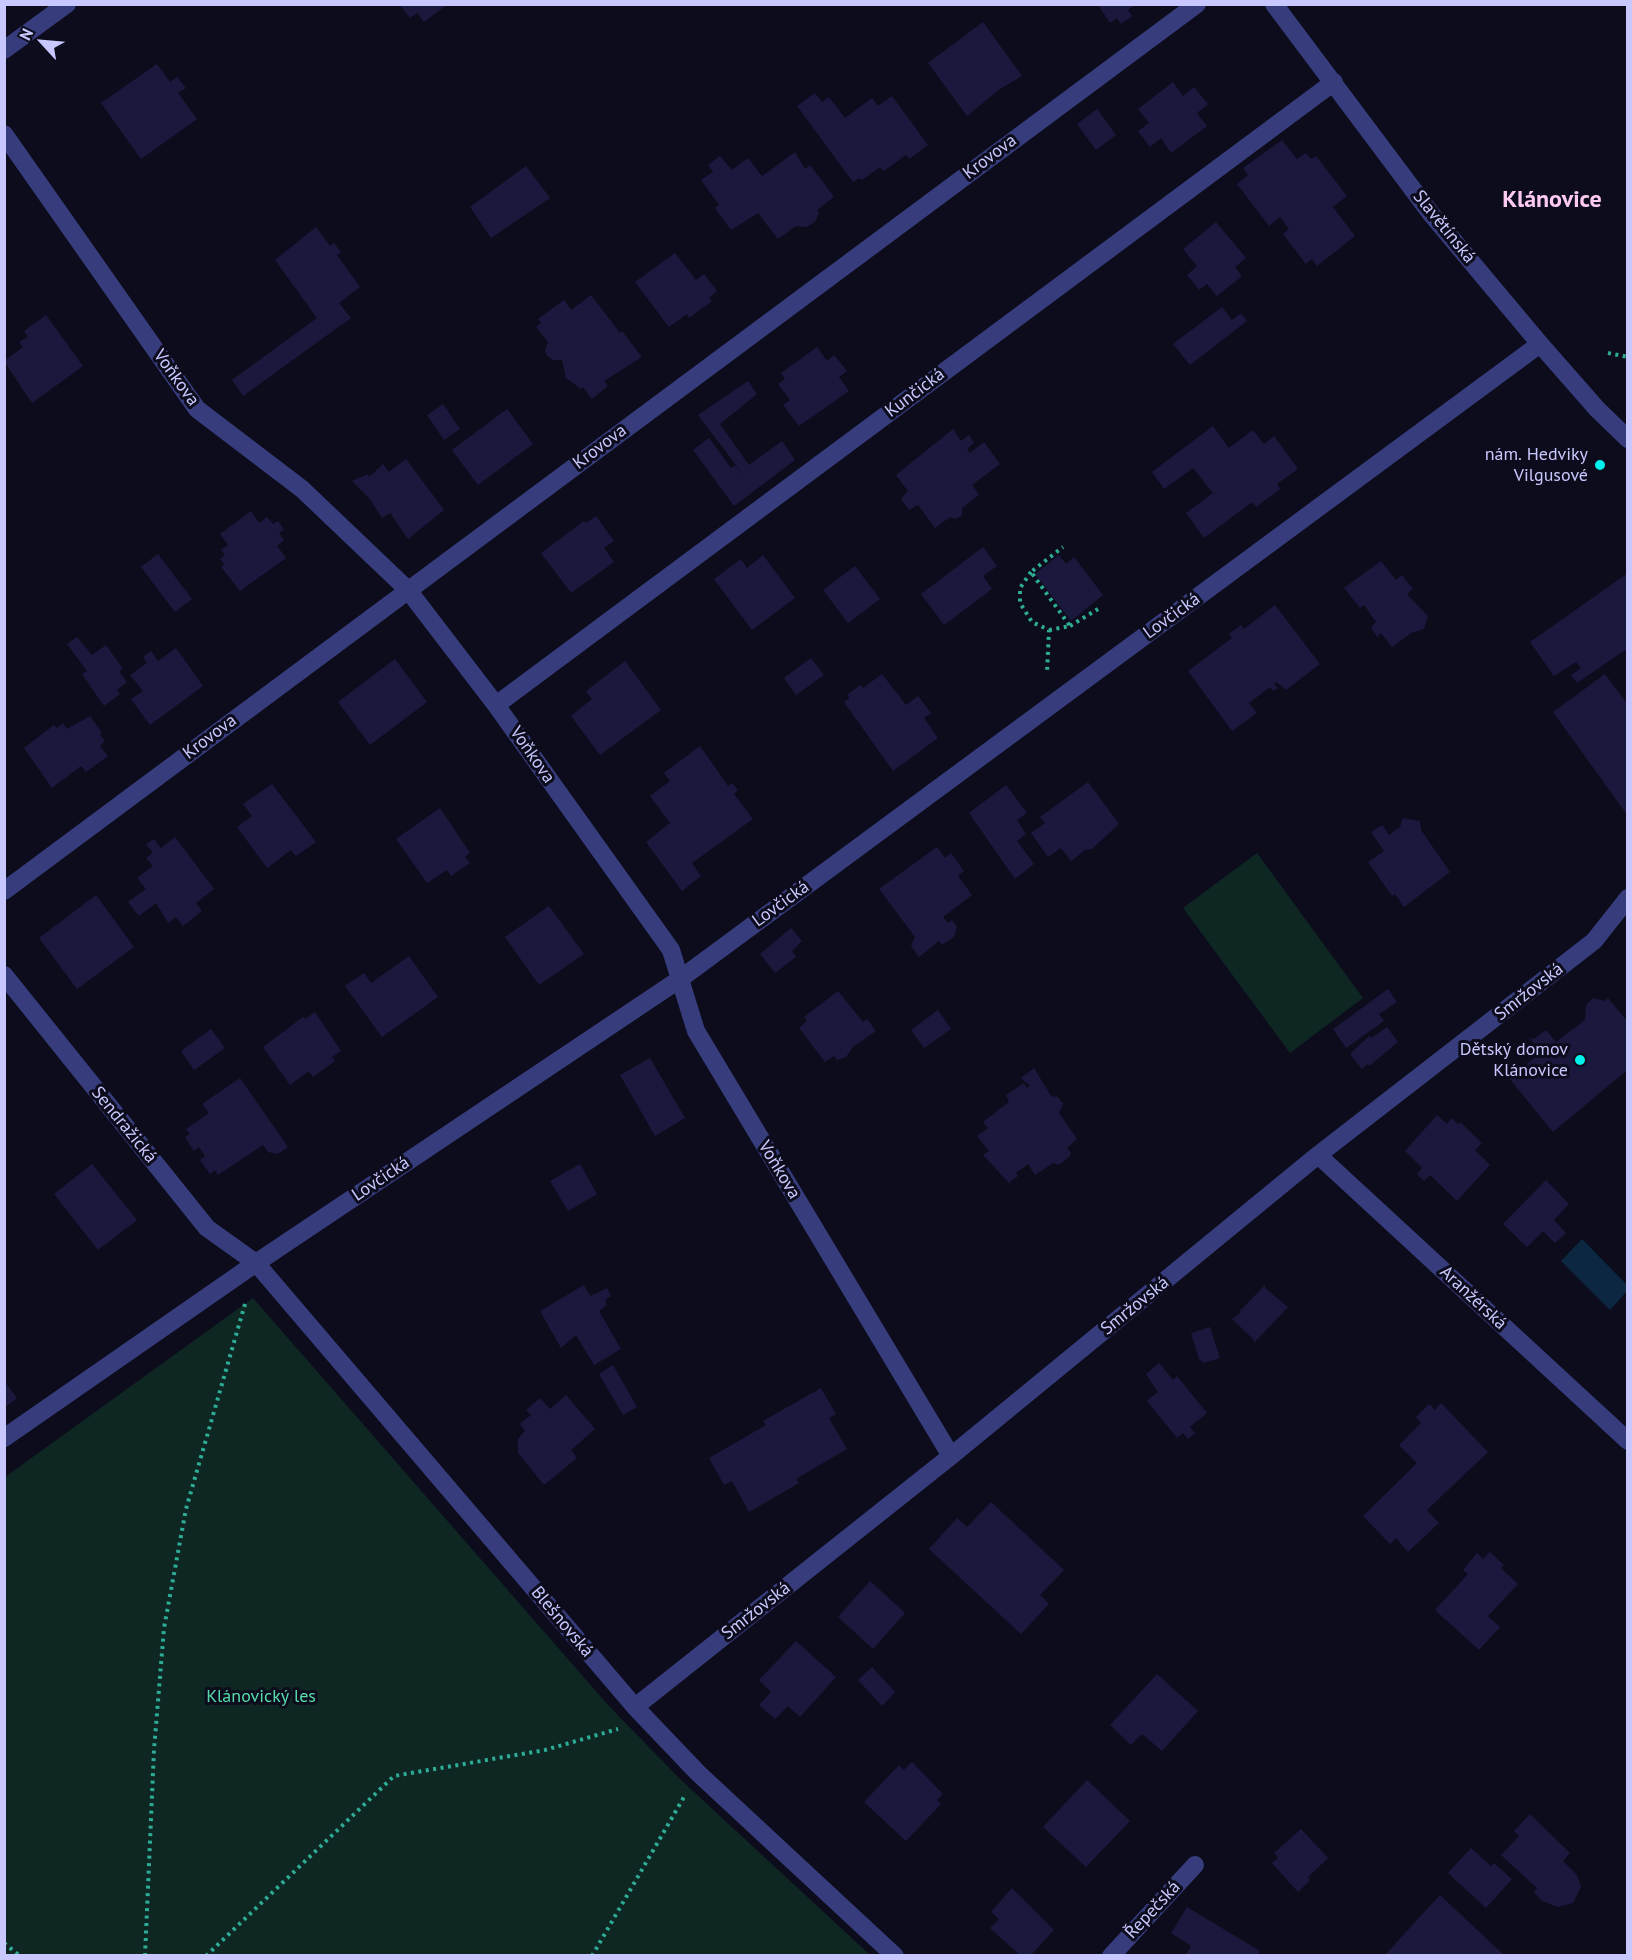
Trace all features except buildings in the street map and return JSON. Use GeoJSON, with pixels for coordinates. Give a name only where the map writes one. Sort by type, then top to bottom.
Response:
{"type":"FeatureCollection","features":[{"type":"Feature","properties":{"kind":"street"},"geometry":{"type":"LineString","coordinates":[[4,50],[67,4]]}},
{"type":"Feature","properties":{"kind":"street","name":"Krovova"},"geometry":{"type":"LineString","coordinates":[[4,891],[1197,4]]}},
{"type":"Feature","properties":{"kind":"street","name":"Slavětínská"},"geometry":{"type":"LineString","coordinates":[[1274,4],[1432,215],[1540,344],[1597,409],[1628,439]]}},
{"type":"Feature","properties":{"kind":"street","name":"Kunčická"},"geometry":{"type":"LineString","coordinates":[[496,705],[1334,82]]}},
{"type":"Feature","properties":{"kind":"street","name":"Voňkova"},"geometry":{"type":"LineString","coordinates":[[4,134],[197,408],[302,489],[408,590],[496,705],[671,950],[696,1031],[951,1456]]}},
{"type":"Feature","properties":{"kind":"street","name":"Lovčická"},"geometry":{"type":"LineString","coordinates":[[4,1438],[256,1263],[680,978],[1540,344]]}},
{"type":"Feature","properties":{"kind":"street","name":"Smržovská"},"geometry":{"type":"LineString","coordinates":[[635,1707],[951,1456],[1318,1155],[1594,941],[1628,898]]}},
{"type":"Feature","properties":{"kind":"street","name":"Sendražická"},"geometry":{"type":"LineString","coordinates":[[4,975],[207,1228],[256,1263]]}},
{"type":"Feature","properties":{"kind":"street","name":"Aranžérská"},"geometry":{"type":"LineString","coordinates":[[1318,1155],[1628,1441]]}},
{"type":"Feature","properties":{"kind":"street","name":"Blešnovská"},"geometry":{"type":"LineString","coordinates":[[256,1263],[635,1707],[698,1773],[895,1956]]}},
{"type":"Feature","properties":{"kind":"street","name":"Řepečská"},"geometry":{"type":"LineString","coordinates":[[1111,1956],[1195,1865]]}},
{"type":"Feature","properties":{"kind":"path"},"geometry":{"type":"LineString","coordinates":[[1608,353],[1628,357]]}},
{"type":"Feature","properties":{"kind":"path"},"geometry":{"type":"LineString","coordinates":[[1063,547],[1031,572],[1020,588],[1020,603],[1032,622],[1048,630],[1070,626],[1098,609]]}},
{"type":"Feature","properties":{"kind":"path"},"geometry":{"type":"LineString","coordinates":[[1031,572],[1070,626]]}},
{"type":"Feature","properties":{"kind":"path"},"geometry":{"type":"LineString","coordinates":[[1048,630],[1045,670],[1050,678]]}},
{"type":"Feature","properties":{"kind":"path"},"geometry":{"type":"LineString","coordinates":[[145,1956],[154,1750],[164,1628],[186,1509],[256,1263]]}},
{"type":"Feature","properties":{"kind":"path"},"geometry":{"type":"LineString","coordinates":[[207,1956],[394,1776],[546,1750],[619,1728],[635,1707]]}},
{"type":"Feature","properties":{"kind":"path"},"geometry":{"type":"LineString","coordinates":[[592,1956],[698,1773]]}},
{"type":"Feature","properties":{"kind":"path"},"geometry":{"type":"LineString","coordinates":[[4,1943],[20,1956]]}},
{"type":"Feature","properties":{"kind":"green space"},"geometry":{"type":"Polygon","coordinates":[[[1257,853],[1363,998],[1290,1053],[1183,908],[1257,853]]]}},
{"type":"Feature","properties":{"kind":"green space","name":"Klánovický les"},"geometry":{"type":"Polygon","coordinates":[[[253,1298],[608,1705],[680,1779],[870,1955],[5,1955],[5,1477],[253,1298]]]}},
{"type":"Feature","properties":{"kind":"water"},"geometry":{"type":"Polygon","coordinates":[[[1582,1239],[1627,1285],[1627,1291],[1610,1310],[1561,1261],[1582,1239]]]}},
{"type":"Feature","properties":{"kind":"place","name":"nám. Hedviky Vilgusové"},"geometry":{"type":"Point","coordinates":[1600,465]}},
{"type":"Feature","properties":{"kind":"place","name":"Dětský domov Klánovice"},"geometry":{"type":"Point","coordinates":[1580,1060]}},
{"type":"Feature","properties":{"kind":"district","name":"Klánovice"},"geometry":{"type":"Point","coordinates":[1552,200]}}]}
